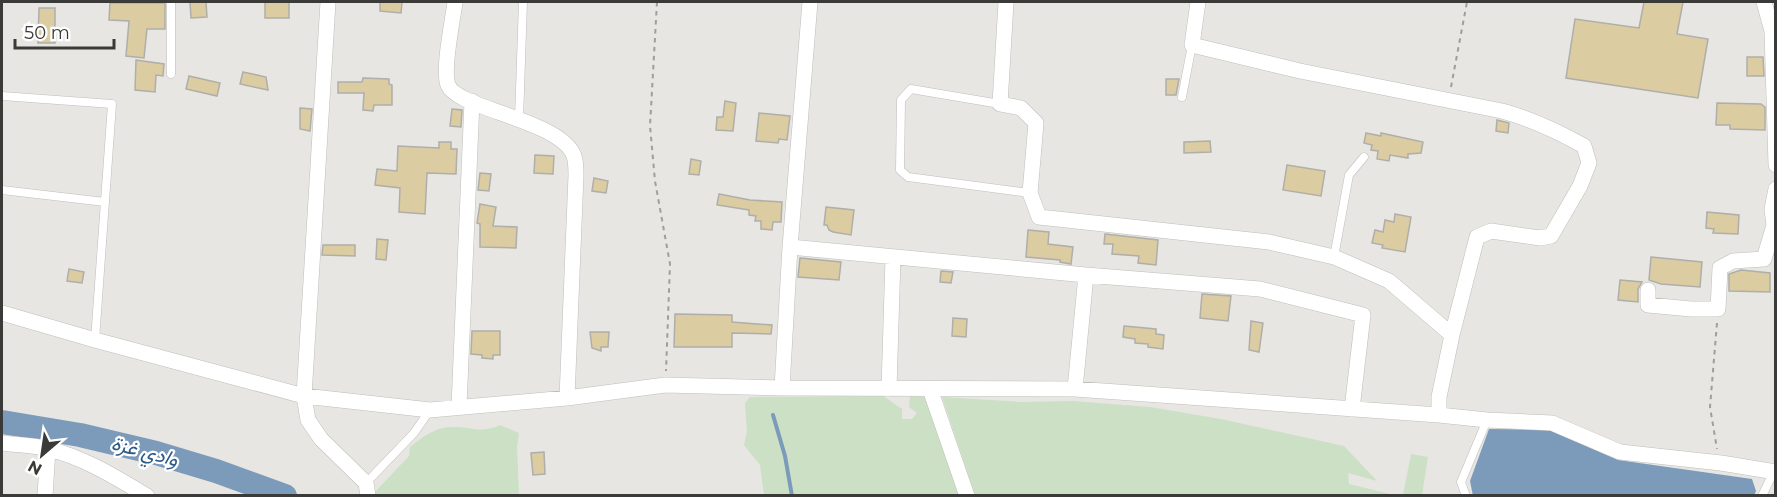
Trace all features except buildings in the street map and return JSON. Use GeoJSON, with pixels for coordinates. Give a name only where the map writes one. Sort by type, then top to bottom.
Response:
{"type":"FeatureCollection","features":[{"type":"Feature","properties":{"kind":"street"},"geometry":{"type":"LineString","coordinates":[[328,2],[304,396],[308,420],[321,439],[367,490]]}},
{"type":"Feature","properties":{"kind":"street"},"geometry":{"type":"LineString","coordinates":[[455,2],[448,60],[448,86],[456,95],[519,119],[561,141],[568,146],[574,157],[576,175],[567,398]]}},
{"type":"Feature","properties":{"kind":"street"},"geometry":{"type":"LineString","coordinates":[[782,388],[790,247],[810,2]]}},
{"type":"Feature","properties":{"kind":"street"},"geometry":{"type":"LineString","coordinates":[[1006,2],[1000,104],[1021,108],[1036,123],[1030,193],[1039,217],[1269,242],[1334,257],[1389,280],[1452,335]]}},
{"type":"Feature","properties":{"kind":"street"},"geometry":{"type":"LineString","coordinates":[[1198,2],[1192,45],[1290,69],[1502,111],[1528,118],[1557,130],[1584,146],[1590,163],[1580,186],[1551,236],[1540,238],[1491,231],[1477,237],[1452,335],[1439,397],[1439,415]]}},
{"type":"Feature","properties":{"kind":"street"},"geometry":{"type":"LineString","coordinates":[[1764,2],[1774,32],[1776,165]]}},
{"type":"Feature","properties":{"kind":"street"},"geometry":{"type":"LineString","coordinates":[[459,406],[472,101]]}},
{"type":"Feature","properties":{"kind":"street"},"geometry":{"type":"LineString","coordinates":[[1648,290],[1648,305],[1718,309],[1720,268],[1733,261],[1764,259],[1774,225],[1772,209],[1776,189]]}},
{"type":"Feature","properties":{"kind":"street"},"geometry":{"type":"LineString","coordinates":[[790,247],[1260,289],[1363,315],[1352,409]]}},
{"type":"Feature","properties":{"kind":"street"},"geometry":{"type":"LineString","coordinates":[[889,389],[893,257]]}},
{"type":"Feature","properties":{"kind":"street"},"geometry":{"type":"LineString","coordinates":[[1075,389],[1086,275]]}},
{"type":"Feature","properties":{"kind":"street"},"geometry":{"type":"LineString","coordinates":[[2,313],[304,396],[430,410],[567,398],[665,386],[1075,389],[1552,423],[1620,452],[1720,463],[1775,472]]}},
{"type":"Feature","properties":{"kind":"street"},"geometry":{"type":"LineString","coordinates":[[930,389],[968,495]]}},
{"type":"Feature","properties":{"kind":"street"},"geometry":{"type":"LineString","coordinates":[[2,442],[48,449],[105,470],[147,495]]}},
{"type":"Feature","properties":{"kind":"street"},"geometry":{"type":"LineString","coordinates":[[45,495],[48,449]]}},
{"type":"Feature","properties":{"kind":"lane"},"geometry":{"type":"LineString","coordinates":[[171,2],[171,74]]}},
{"type":"Feature","properties":{"kind":"lane"},"geometry":{"type":"LineString","coordinates":[[519,119],[523,2]]}},
{"type":"Feature","properties":{"kind":"lane"},"geometry":{"type":"LineString","coordinates":[[1182,97],[1192,45]]}},
{"type":"Feature","properties":{"kind":"lane"},"geometry":{"type":"LineString","coordinates":[[1000,104],[911,89],[902,100],[900,170],[908,177],[1030,193]]}},
{"type":"Feature","properties":{"kind":"lane"},"geometry":{"type":"LineString","coordinates":[[2,96],[112,104],[95,340]]}},
{"type":"Feature","properties":{"kind":"lane"},"geometry":{"type":"LineString","coordinates":[[1334,257],[1349,175],[1364,157]]}},
{"type":"Feature","properties":{"kind":"lane"},"geometry":{"type":"LineString","coordinates":[[2,190],[105,202]]}},
{"type":"Feature","properties":{"kind":"lane"},"geometry":{"type":"LineString","coordinates":[[367,490],[391,455],[414,433],[430,410]]}},
{"type":"Feature","properties":{"kind":"lane"},"geometry":{"type":"LineString","coordinates":[[1466,495],[1461,482],[1486,420]]}},
{"type":"Feature","properties":{"kind":"lane"},"geometry":{"type":"LineString","coordinates":[[1762,495],[1775,472]]}},
{"type":"Feature","properties":{"kind":"path"},"geometry":{"type":"LineString","coordinates":[[657,2],[650,126],[655,181],[670,264],[665,386]]}},
{"type":"Feature","properties":{"kind":"path"},"geometry":{"type":"LineString","coordinates":[[1448,101],[1467,2]]}},
{"type":"Feature","properties":{"kind":"path"},"geometry":{"type":"LineString","coordinates":[[1718,309],[1710,407],[1720,463]]}},
{"type":"Feature","properties":{"kind":"green space"},"geometry":{"type":"Polygon","coordinates":[[[883,396],[902,409],[902,419],[912,419],[917,413],[909,407],[910,396],[925,397],[959,495],[764,495],[760,465],[744,445],[747,432],[745,403],[750,397],[883,396]]]}},
{"type":"Feature","properties":{"kind":"green space"},"geometry":{"type":"Polygon","coordinates":[[[942,397],[1021,402],[1072,401],[1150,407],[1221,419],[1344,446],[1377,481],[1348,473],[1349,484],[1394,495],[975,495],[942,397]]]}},
{"type":"Feature","properties":{"kind":"green space"},"geometry":{"type":"Polygon","coordinates":[[[500,425],[519,433],[517,447],[519,495],[375,496],[374,493],[409,456],[410,447],[430,433],[447,427],[482,430],[500,425]]]}},
{"type":"Feature","properties":{"kind":"green space"},"geometry":{"type":"Polygon","coordinates":[[[1411,454],[1428,457],[1422,495],[1403,495],[1411,454]]]}},
{"type":"Feature","properties":{"kind":"water"},"geometry":{"type":"Polygon","coordinates":[[[1489,429],[1549,430],[1618,460],[1752,479],[1756,491],[1754,496],[1473,496],[1470,481],[1489,429]]]}},
{"type":"Feature","properties":{"kind":"waterway"},"geometry":{"type":"LineString","coordinates":[[773,415],[785,456],[792,496]]}},
{"type":"Feature","properties":{"kind":"waterway","name":"وادي غزة"},"geometry":{"type":"LineString","coordinates":[[2,422],[80,435],[156,453],[216,471],[285,496]]}}]}
